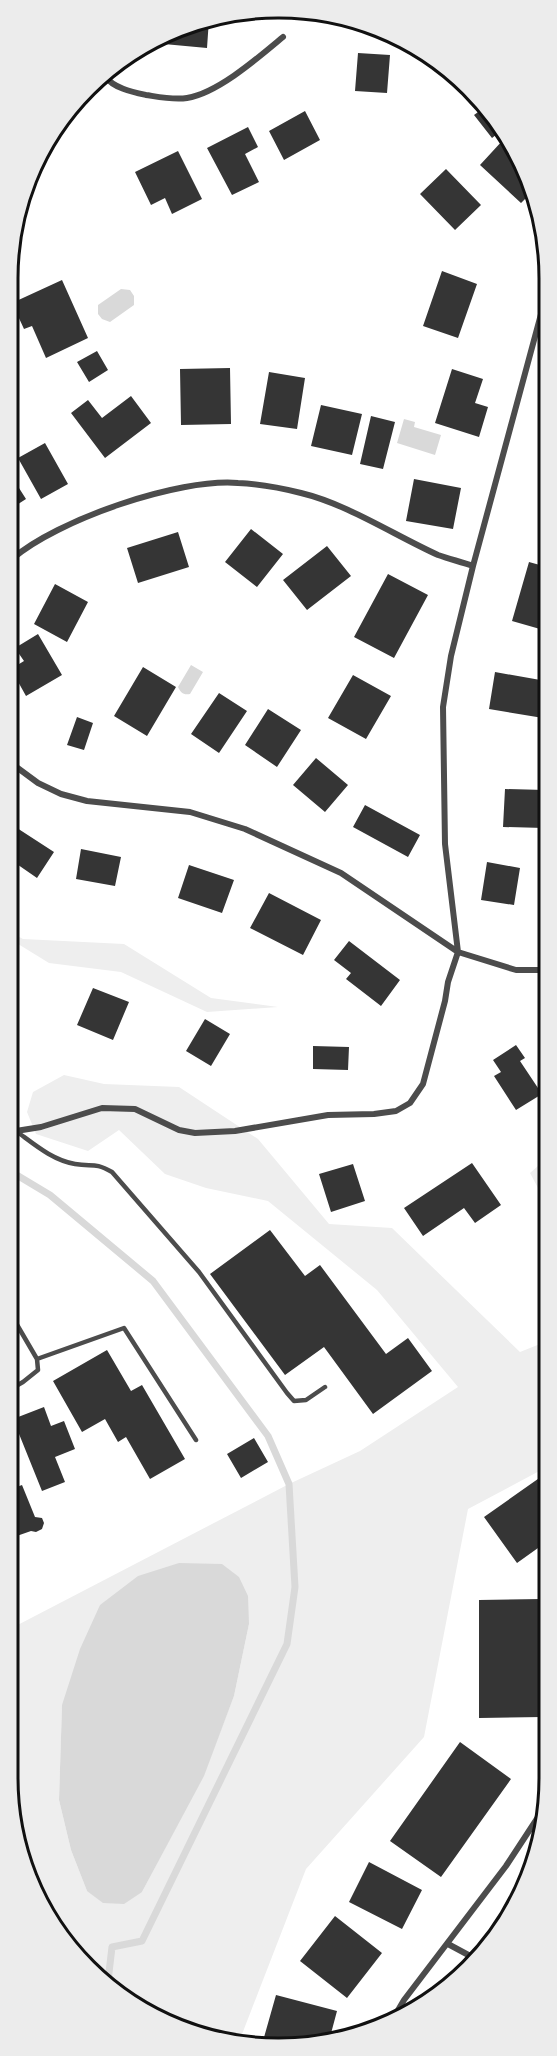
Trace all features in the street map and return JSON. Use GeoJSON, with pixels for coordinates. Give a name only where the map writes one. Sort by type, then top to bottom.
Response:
{"type":"FeatureCollection","features":[{"type":"Feature","properties":{"kind":"street"},"geometry":{"type":"LineString","coordinates":[[109,81],[133,93],[167,98],[185,98],[203,94],[258,59],[283,37]]}},
{"type":"Feature","properties":{"kind":"street"},"geometry":{"type":"LineString","coordinates":[[18,1130],[41,1127],[102,1108],[135,1109],[179,1130],[195,1133],[235,1131],[328,1115],[396,1112],[410,1103],[423,1084],[448,982],[458,952],[445,844],[443,707],[451,656],[473,566],[539,322]]}},
{"type":"Feature","properties":{"kind":"street"},"geometry":{"type":"LineString","coordinates":[[18,554],[71,523],[111,507],[189,486],[237,483],[302,493],[352,512],[440,556],[473,566]]}},
{"type":"Feature","properties":{"kind":"street"},"geometry":{"type":"LineString","coordinates":[[18,768],[38,783],[61,794],[87,801],[190,812],[245,829],[340,873],[458,952],[516,970],[539,970]]}},
{"type":"Feature","properties":{"kind":"street"},"geometry":{"type":"LineString","coordinates":[[399,2008],[506,1866],[535,1821]]}},
{"type":"Feature","properties":{"kind":"street"},"geometry":{"type":"LineString","coordinates":[[448,1944],[469,1955]]}},
{"type":"Feature","properties":{"kind":"lane"},"geometry":{"type":"LineString","coordinates":[[18,1134],[48,1154],[74,1164],[99,1165],[112,1172],[199,1272],[287,1394],[294,1401],[306,1400],[325,1387]]}},
{"type":"Feature","properties":{"kind":"lane"},"geometry":{"type":"LineString","coordinates":[[18,1326],[37,1359],[38,1370],[18,1385]]}},
{"type":"Feature","properties":{"kind":"lane"},"geometry":{"type":"LineString","coordinates":[[37,1359],[124,1328],[196,1440]]}},
{"type":"Feature","properties":{"kind":"shaded area"},"geometry":{"type":"Polygon","coordinates":[[[121,289],[130,290],[134,296],[134,305],[110,322],[102,319],[98,314],[98,305],[121,289]]]}},
{"type":"Feature","properties":{"kind":"shaded area"},"geometry":{"type":"Polygon","coordinates":[[[404,419],[415,422],[414,427],[441,435],[435,455],[397,443],[404,419]]]}},
{"type":"Feature","properties":{"kind":"shaded area"},"geometry":{"type":"Polygon","coordinates":[[[191,665],[203,672],[190,694],[186,694],[178,687],[191,665]]]}},
{"type":"Feature","properties":{"kind":"shaded area"},"geometry":{"type":"Polygon","coordinates":[[[18,936],[23,939],[124,944],[211,998],[278,1007],[207,1012],[121,972],[49,963],[18,944],[18,936]]]}},
{"type":"Feature","properties":{"kind":"shaded area"},"geometry":{"type":"Polygon","coordinates":[[[64,1075],[104,1084],[179,1087],[258,1139],[329,1224],[392,1228],[520,1352],[539,1344],[539,1471],[468,1509],[424,1737],[306,1869],[242,2036],[211,2029],[179,2018],[134,1994],[94,1962],[53,1908],[32,1861],[20,1812],[18,1625],[289,1484],[360,1451],[458,1387],[377,1290],[268,1201],[206,1188],[165,1174],[119,1130],[88,1151],[36,1134],[27,1112],[33,1092],[64,1075]],[[249,1624],[62,1705],[59,1800],[71,1850],[87,1891],[142,1892],[203,1776],[234,1696],[249,1624]]]}},
{"type":"Feature","properties":{"kind":"shaded area"},"geometry":{"type":"Polygon","coordinates":[[[539,1165],[539,1190],[530,1173],[539,1165]]]}},
{"type":"Feature","properties":{"kind":"shaded area"},"geometry":{"type":"Polygon","coordinates":[[[179,1563],[222,1564],[239,1577],[248,1596],[249,1624],[234,1696],[204,1776],[142,1892],[124,1904],[103,1903],[87,1891],[71,1850],[59,1800],[62,1705],[80,1649],[100,1605],[138,1576],[179,1563]]]}},
{"type":"Feature","properties":{"kind":"building"},"geometry":{"type":"Polygon","coordinates":[[[208,28],[207,48],[165,44],[208,28]]]}},
{"type":"Feature","properties":{"kind":"building"},"geometry":{"type":"Polygon","coordinates":[[[358,53],[390,55],[387,93],[355,91],[358,53]]]}},
{"type":"Feature","properties":{"kind":"building"},"geometry":{"type":"Polygon","coordinates":[[[305,111],[320,140],[284,160],[269,131],[305,111]]]}},
{"type":"Feature","properties":{"kind":"building"},"geometry":{"type":"Polygon","coordinates":[[[478,112],[496,135],[492,138],[474,115],[478,112]]]}},
{"type":"Feature","properties":{"kind":"building"},"geometry":{"type":"Polygon","coordinates":[[[248,127],[258,147],[245,154],[259,182],[232,195],[207,148],[248,127]]]}},
{"type":"Feature","properties":{"kind":"building"},"geometry":{"type":"Polygon","coordinates":[[[501,143],[512,163],[526,198],[521,203],[480,165],[501,143]]]}},
{"type":"Feature","properties":{"kind":"building"},"geometry":{"type":"Polygon","coordinates":[[[178,151],[202,199],[172,214],[165,198],[151,205],[135,172],[178,151]]]}},
{"type":"Feature","properties":{"kind":"building"},"geometry":{"type":"Polygon","coordinates":[[[446,169],[481,205],[455,230],[420,194],[446,169]]]}},
{"type":"Feature","properties":{"kind":"building"},"geometry":{"type":"Polygon","coordinates":[[[442,271],[477,284],[458,338],[423,326],[442,271]]]}},
{"type":"Feature","properties":{"kind":"building"},"geometry":{"type":"Polygon","coordinates":[[[62,280],[88,338],[46,358],[32,326],[24,329],[18,316],[18,300],[62,280]]]}},
{"type":"Feature","properties":{"kind":"building"},"geometry":{"type":"Polygon","coordinates":[[[97,351],[108,370],[89,382],[77,362],[97,351]]]}},
{"type":"Feature","properties":{"kind":"building"},"geometry":{"type":"Polygon","coordinates":[[[230,368],[231,424],[181,425],[180,369],[230,368]]]}},
{"type":"Feature","properties":{"kind":"building"},"geometry":{"type":"Polygon","coordinates":[[[452,369],[483,379],[475,403],[488,407],[479,437],[435,423],[452,369]]]}},
{"type":"Feature","properties":{"kind":"building"},"geometry":{"type":"Polygon","coordinates":[[[269,372],[305,378],[297,429],[260,424],[269,372]]]}},
{"type":"Feature","properties":{"kind":"building"},"geometry":{"type":"Polygon","coordinates":[[[131,396],[151,423],[105,458],[71,413],[88,400],[102,418],[131,396]]]}},
{"type":"Feature","properties":{"kind":"building"},"geometry":{"type":"Polygon","coordinates":[[[321,405],[362,414],[352,455],[311,446],[321,405]]]}},
{"type":"Feature","properties":{"kind":"building"},"geometry":{"type":"Polygon","coordinates":[[[371,416],[395,422],[383,469],[360,464],[371,416]]]}},
{"type":"Feature","properties":{"kind":"building"},"geometry":{"type":"Polygon","coordinates":[[[45,443],[68,484],[41,499],[18,458],[45,443]]]}},
{"type":"Feature","properties":{"kind":"building"},"geometry":{"type":"Polygon","coordinates":[[[414,479],[461,488],[453,529],[406,521],[414,479]]]}},
{"type":"Feature","properties":{"kind":"building"},"geometry":{"type":"Polygon","coordinates":[[[18,486],[26,499],[18,504],[18,486]]]}},
{"type":"Feature","properties":{"kind":"building"},"geometry":{"type":"Polygon","coordinates":[[[251,529],[283,554],[257,587],[225,562],[251,529]]]}},
{"type":"Feature","properties":{"kind":"building"},"geometry":{"type":"Polygon","coordinates":[[[178,532],[189,567],[138,583],[127,548],[178,532]]]}},
{"type":"Feature","properties":{"kind":"building"},"geometry":{"type":"Polygon","coordinates":[[[327,546],[351,576],[307,610],[283,580],[327,546]]]}},
{"type":"Feature","properties":{"kind":"building"},"geometry":{"type":"Polygon","coordinates":[[[529,562],[539,565],[539,629],[512,621],[529,562]]]}},
{"type":"Feature","properties":{"kind":"building"},"geometry":{"type":"Polygon","coordinates":[[[388,574],[428,595],[394,658],[354,637],[388,574]]]}},
{"type":"Feature","properties":{"kind":"building"},"geometry":{"type":"Polygon","coordinates":[[[55,584],[88,602],[67,642],[34,624],[55,584]]]}},
{"type":"Feature","properties":{"kind":"building"},"geometry":{"type":"Polygon","coordinates":[[[38,634],[62,675],[26,696],[18,682],[18,665],[24,661],[18,652],[18,646],[38,634]]]}},
{"type":"Feature","properties":{"kind":"building"},"geometry":{"type":"Polygon","coordinates":[[[143,667],[176,687],[147,736],[114,716],[143,667]]]}},
{"type":"Feature","properties":{"kind":"building"},"geometry":{"type":"Polygon","coordinates":[[[495,672],[539,680],[539,717],[489,709],[495,672]]]}},
{"type":"Feature","properties":{"kind":"building"},"geometry":{"type":"Polygon","coordinates":[[[353,675],[391,696],[366,739],[328,718],[353,675]]]}},
{"type":"Feature","properties":{"kind":"building"},"geometry":{"type":"Polygon","coordinates":[[[219,693],[247,711],[219,753],[191,734],[219,693]]]}},
{"type":"Feature","properties":{"kind":"building"},"geometry":{"type":"Polygon","coordinates":[[[268,709],[301,730],[277,767],[245,745],[268,709]]]}},
{"type":"Feature","properties":{"kind":"building"},"geometry":{"type":"Polygon","coordinates":[[[77,717],[93,723],[84,750],[67,745],[77,717]]]}},
{"type":"Feature","properties":{"kind":"building"},"geometry":{"type":"Polygon","coordinates":[[[316,758],[348,785],[325,812],[293,785],[316,758]]]}},
{"type":"Feature","properties":{"kind":"building"},"geometry":{"type":"Polygon","coordinates":[[[505,789],[539,790],[539,828],[503,827],[505,789]]]}},
{"type":"Feature","properties":{"kind":"building"},"geometry":{"type":"Polygon","coordinates":[[[365,805],[420,835],[408,857],[353,827],[365,805]]]}},
{"type":"Feature","properties":{"kind":"building"},"geometry":{"type":"Polygon","coordinates":[[[18,829],[54,852],[37,878],[18,865],[18,829]]]}},
{"type":"Feature","properties":{"kind":"building"},"geometry":{"type":"Polygon","coordinates":[[[81,849],[121,857],[115,886],[76,879],[81,849]]]}},
{"type":"Feature","properties":{"kind":"building"},"geometry":{"type":"Polygon","coordinates":[[[487,862],[520,868],[514,905],[481,900],[487,862]]]}},
{"type":"Feature","properties":{"kind":"building"},"geometry":{"type":"Polygon","coordinates":[[[189,865],[234,880],[222,913],[178,898],[189,865]]]}},
{"type":"Feature","properties":{"kind":"building"},"geometry":{"type":"Polygon","coordinates":[[[269,893],[321,920],[303,955],[250,928],[269,893]]]}},
{"type":"Feature","properties":{"kind":"building"},"geometry":{"type":"Polygon","coordinates":[[[349,941],[400,980],[381,1006],[346,979],[351,973],[334,960],[349,941]]]}},
{"type":"Feature","properties":{"kind":"building"},"geometry":{"type":"Polygon","coordinates":[[[93,988],[129,1002],[113,1040],[77,1025],[93,988]]]}},
{"type":"Feature","properties":{"kind":"building"},"geometry":{"type":"Polygon","coordinates":[[[205,1019],[230,1034],[211,1066],[186,1051],[205,1019]]]}},
{"type":"Feature","properties":{"kind":"building"},"geometry":{"type":"Polygon","coordinates":[[[516,1045],[525,1058],[520,1061],[539,1090],[539,1096],[516,1110],[494,1076],[501,1072],[493,1060],[516,1045]]]}},
{"type":"Feature","properties":{"kind":"building"},"geometry":{"type":"Polygon","coordinates":[[[313,1046],[349,1047],[348,1070],[313,1069],[313,1046]]]}},
{"type":"Feature","properties":{"kind":"building"},"geometry":{"type":"Polygon","coordinates":[[[472,1163],[501,1205],[475,1223],[464,1208],[423,1236],[404,1208],[472,1163]]]}},
{"type":"Feature","properties":{"kind":"building"},"geometry":{"type":"Polygon","coordinates":[[[353,1164],[365,1201],[331,1212],[319,1174],[353,1164]]]}},
{"type":"Feature","properties":{"kind":"building"},"geometry":{"type":"Polygon","coordinates":[[[270,1230],[305,1276],[320,1265],[386,1354],[408,1338],[432,1371],[373,1414],[324,1347],[285,1375],[210,1274],[270,1230]]]}},
{"type":"Feature","properties":{"kind":"building"},"geometry":{"type":"Polygon","coordinates":[[[107,1350],[131,1391],[142,1385],[185,1459],[150,1479],[126,1437],[118,1442],[105,1419],[82,1432],[53,1381],[107,1350]]]}},
{"type":"Feature","properties":{"kind":"building"},"geometry":{"type":"Polygon","coordinates":[[[44,1407],[51,1426],[64,1421],[75,1449],[55,1457],[65,1482],[42,1491],[18,1431],[18,1417],[44,1407]]]}},
{"type":"Feature","properties":{"kind":"building"},"geometry":{"type":"Polygon","coordinates":[[[254,1438],[268,1462],[241,1478],[227,1454],[254,1438]]]}},
{"type":"Feature","properties":{"kind":"building"},"geometry":{"type":"Polygon","coordinates":[[[539,1478],[539,1547],[517,1563],[484,1517],[539,1478]]]}},
{"type":"Feature","properties":{"kind":"building"},"geometry":{"type":"Polygon","coordinates":[[[22,1485],[35,1517],[42,1518],[44,1523],[42,1529],[36,1532],[31,1531],[18,1536],[18,1486],[22,1485]]]}},
{"type":"Feature","properties":{"kind":"building"},"geometry":{"type":"Polygon","coordinates":[[[539,1599],[539,1717],[479,1718],[479,1600],[539,1599]]]}},
{"type":"Feature","properties":{"kind":"building"},"geometry":{"type":"Polygon","coordinates":[[[460,1742],[511,1779],[441,1877],[390,1841],[460,1742]]]}},
{"type":"Feature","properties":{"kind":"building"},"geometry":{"type":"Polygon","coordinates":[[[369,1862],[422,1890],[402,1929],[349,1902],[369,1862]]]}},
{"type":"Feature","properties":{"kind":"building"},"geometry":{"type":"Polygon","coordinates":[[[335,1916],[382,1953],[347,1998],[300,1961],[335,1916]]]}},
{"type":"Feature","properties":{"kind":"building"},"geometry":{"type":"Polygon","coordinates":[[[276,1995],[337,2011],[331,2032],[313,2036],[264,2037],[276,1995]]]}},
{"type":"Feature","properties":{"kind":"waterway"},"geometry":{"type":"LineString","coordinates":[[18,1176],[50,1195],[153,1281],[268,1436],[289,1484],[295,1587],[287,1644],[142,1941],[112,1947],[109,1974]]}}]}
